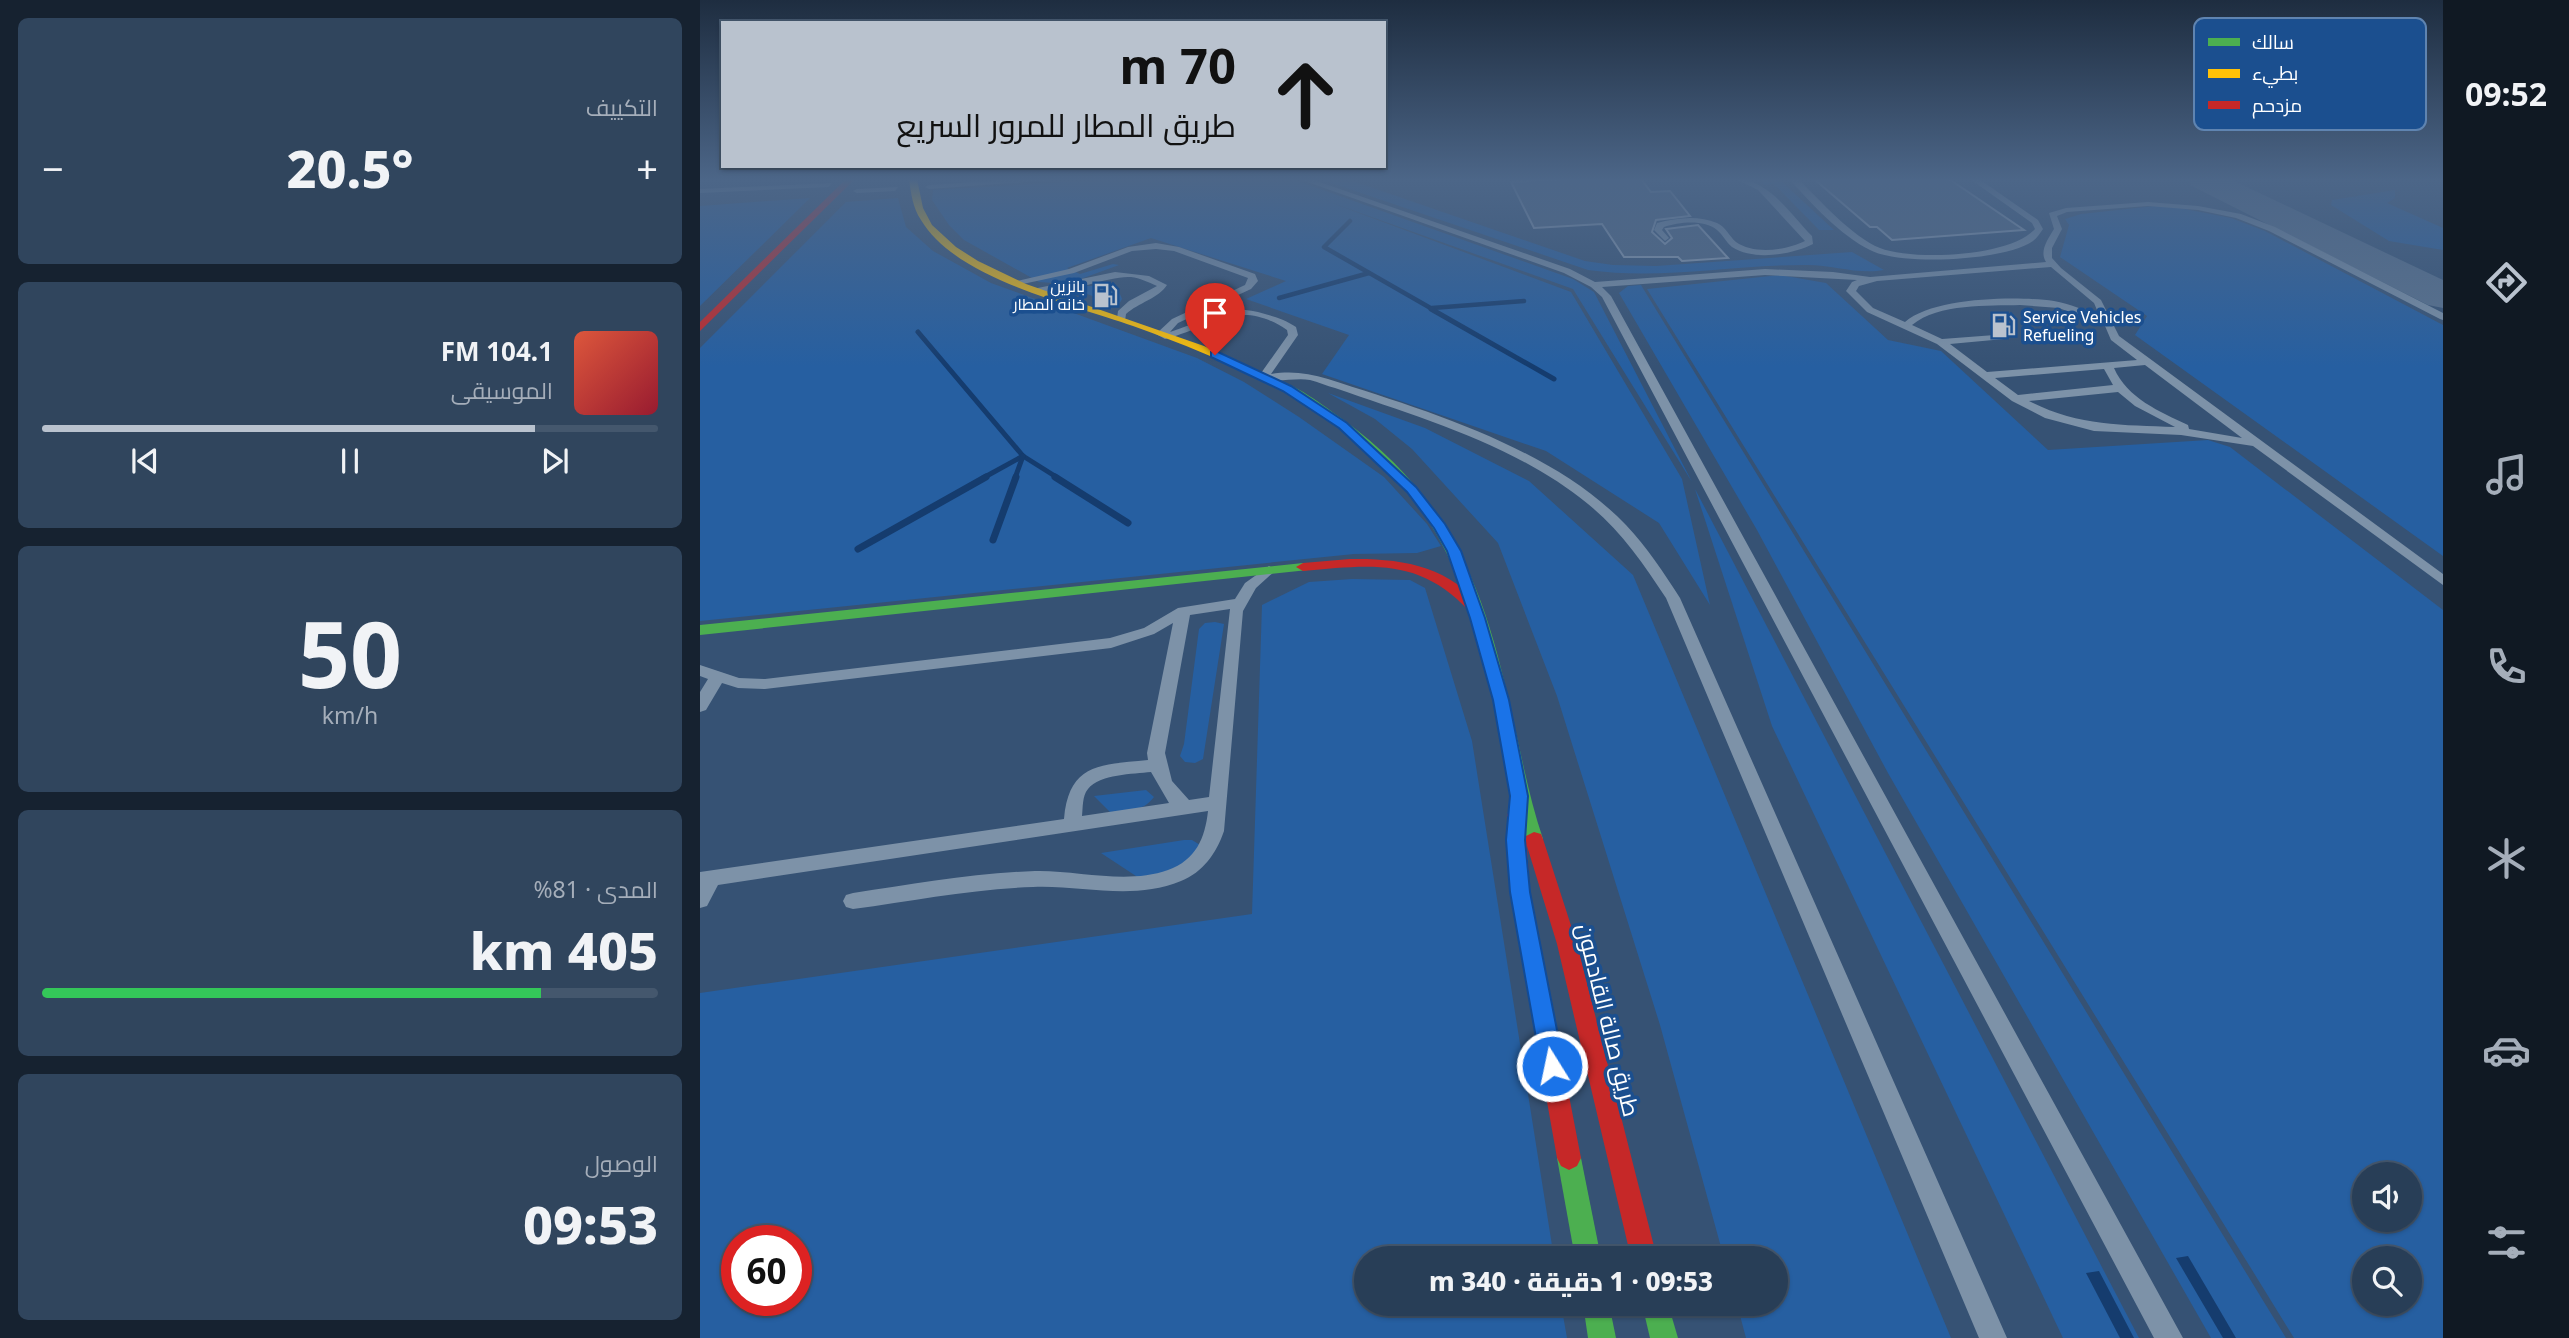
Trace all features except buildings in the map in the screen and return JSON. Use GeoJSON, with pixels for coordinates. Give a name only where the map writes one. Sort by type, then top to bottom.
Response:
{"type":"FeatureCollection","features":[{"type":"Feature","properties":{"kind":"main road"},"geometry":{"type":"LineString","coordinates":[[700,328],[783,241]]}},
{"type":"Feature","properties":{"kind":"main road"},"geometry":{"type":"LineString","coordinates":[[944,241],[971,260],[1018,282],[1122,319],[1266,377],[1343,426],[1411,489],[1441,527],[1454,551],[1478,618],[1501,700],[1519,796],[1516,853],[1527,929],[1586,1246]]}},
{"type":"Feature","properties":{"kind":"main road"},"geometry":{"type":"LineString","coordinates":[[700,630],[1360,561],[1407,565],[1444,581],[1473,606],[1478,618]]}},
{"type":"Feature","properties":{"kind":"main road","name":"طريق صالة القادمون"},"geometry":{"type":"LineString","coordinates":[[1519,796],[1555,900],[1641,1246]]}},
{"type":"Feature","properties":{"kind":"main road"},"geometry":{"type":"LineString","coordinates":[[1598,1316],[1602,1338]]}},
{"type":"Feature","properties":{"kind":"main road"},"geometry":{"type":"LineString","coordinates":[[1659,1316],[1664,1338]]}},
{"type":"Feature","properties":{"kind":"lane"},"geometry":{"type":"LineString","coordinates":[[1482,241],[1567,271],[1594,285],[1611,303],[2169,1338]]}},
{"type":"Feature","properties":{"kind":"lane"},"geometry":{"type":"LineString","coordinates":[[1732,241],[1746,249],[1774,250],[1798,247],[1810,241]]}},
{"type":"Feature","properties":{"kind":"lane"},"geometry":{"type":"LineString","coordinates":[[1864,241],[1870,247],[1892,255],[1922,257],[2004,250],[2022,246],[2028,241]]}},
{"type":"Feature","properties":{"kind":"lane"},"geometry":{"type":"LineString","coordinates":[[2053,241],[2047,253],[2051,264],[2098,302],[2115,338],[2443,581]]}},
{"type":"Feature","properties":{"kind":"lane"},"geometry":{"type":"LineString","coordinates":[[2296,241],[2443,317]]}},
{"type":"Feature","properties":{"kind":"lane"},"geometry":{"type":"LineString","coordinates":[[1018,282],[1071,271],[1123,251],[1149,247],[1176,249],[1252,276],[1253,281],[1248,287],[1175,321],[1163,335]]}},
{"type":"Feature","properties":{"kind":"lane"},"geometry":{"type":"LineString","coordinates":[[1594,285],[1771,271],[1815,272],[1868,279],[2051,264]]}},
{"type":"Feature","properties":{"kind":"lane"},"geometry":{"type":"LineString","coordinates":[[1036,289],[1072,286],[1118,273],[1133,274],[1162,285],[1160,289],[1127,306],[1121,313],[1122,319]]}},
{"type":"Feature","properties":{"kind":"lane"},"geometry":{"type":"LineString","coordinates":[[1868,279],[1852,287],[1853,295],[1870,310],[1941,342],[2016,399],[2049,416],[2078,425],[2203,434],[2260,446]]}},
{"type":"Feature","properties":{"kind":"lane"},"geometry":{"type":"LineString","coordinates":[[1907,325],[1915,316],[1932,310],[2029,302],[2073,309],[2107,324]]}},
{"type":"Feature","properties":{"kind":"lane"},"geometry":{"type":"LineString","coordinates":[[1163,335],[1185,330],[1213,316],[1233,310],[1250,311],[1286,324],[1292,329],[1293,335],[1266,377]]}},
{"type":"Feature","properties":{"kind":"lane"},"geometry":{"type":"LineString","coordinates":[[1941,342],[2004,336]]}},
{"type":"Feature","properties":{"kind":"lane"},"geometry":{"type":"LineString","coordinates":[[1986,375],[2146,362]]}},
{"type":"Feature","properties":{"kind":"lane"},"geometry":{"type":"LineString","coordinates":[[2108,365],[2121,388],[2153,412],[2203,434]]}},
{"type":"Feature","properties":{"kind":"lane"},"geometry":{"type":"LineString","coordinates":[[1266,377],[1311,377],[1493,441],[1535,462],[1584,493],[1634,540],[1673,598],[1993,1338]]}},
{"type":"Feature","properties":{"kind":"lane"},"geometry":{"type":"LineString","coordinates":[[2016,399],[2121,388]]}},
{"type":"Feature","properties":{"kind":"lane"},"geometry":{"type":"LineString","coordinates":[[853,901],[1016,880],[1058,879],[1114,884],[1167,878],[1189,868],[1205,853],[1215,831],[1239,603],[1250,586],[1271,569]]}},
{"type":"Feature","properties":{"kind":"lane"},"geometry":{"type":"LineString","coordinates":[[700,670],[738,683],[765,684],[1111,643],[1149,631],[1183,611],[1239,603]]}},
{"type":"Feature","properties":{"kind":"lane"},"geometry":{"type":"LineString","coordinates":[[1183,611],[1156,753],[1157,765],[1166,788],[1185,808]]}},
{"type":"Feature","properties":{"kind":"lane"},"geometry":{"type":"LineString","coordinates":[[700,706],[718,676]]}},
{"type":"Feature","properties":{"kind":"lane"},"geometry":{"type":"LineString","coordinates":[[1072,825],[1077,793],[1084,782],[1100,774],[1157,765]]}},
{"type":"Feature","properties":{"kind":"lane"},"geometry":{"type":"LineString","coordinates":[[700,900],[706,879],[1218,803]]}},
{"type":"Feature","properties":{"kind":"shaded area"},"geometry":{"type":"Polygon","coordinates":[[[700,241],[766,241],[700,306],[700,241]]]}},
{"type":"Feature","properties":{"kind":"shaded area"},"geometry":{"type":"Polygon","coordinates":[[[807,241],[922,241],[933,251],[991,283],[1197,358],[1244,382],[1384,477],[1427,524],[1441,546],[1417,553],[1354,554],[700,621],[700,348],[807,241]]]}},
{"type":"Feature","properties":{"kind":"shaded area"},"geometry":{"type":"Polygon","coordinates":[[[967,241],[1141,241],[1067,268],[1080,274],[1113,264],[1119,265],[1067,284],[1039,282],[967,241]]]}},
{"type":"Feature","properties":{"kind":"shaded area"},"geometry":{"type":"Polygon","coordinates":[[[1162,241],[1435,241],[1571,292],[1682,479],[1710,605],[1659,523],[1546,451],[1322,374],[1349,335],[1246,299],[1286,281],[1162,241]]]}},
{"type":"Feature","properties":{"kind":"shaded area"},"geometry":{"type":"Polygon","coordinates":[[[1440,241],[1467,241],[1573,279],[1594,292],[1692,482],[1573,289],[1440,241]]]}},
{"type":"Feature","properties":{"kind":"shaded area"},"geometry":{"type":"Polygon","coordinates":[[[1504,241],[1528,241],[1585,261],[1613,265],[1656,266],[1852,252],[1884,270],[1864,271],[1804,265],[1669,273],[1588,270],[1504,241]]]}},
{"type":"Feature","properties":{"kind":"shaded area"},"geometry":{"type":"Polygon","coordinates":[[[2064,241],[2285,241],[2443,325],[2443,556],[2135,335],[2147,316],[2060,257],[2064,241]]]}},
{"type":"Feature","properties":{"kind":"shaded area"},"geometry":{"type":"Polygon","coordinates":[[[2392,241],[2443,241],[2443,250],[2392,241]]]}},
{"type":"Feature","properties":{"kind":"shaded area"},"geometry":{"type":"Polygon","coordinates":[[[1780,275],[1826,283],[1888,340],[1941,351],[2048,450],[2208,440],[2230,447],[2443,610],[2443,1338],[2294,1338],[1647,289],[1780,275]]]}},
{"type":"Feature","properties":{"kind":"shaded area"},"geometry":{"type":"Polygon","coordinates":[[[1641,285],[2286,1338],[2211,1338],[1888,773],[1757,530],[1619,293],[1628,286],[1641,285]]]}},
{"type":"Feature","properties":{"kind":"shaded area"},"geometry":{"type":"Polygon","coordinates":[[[1097,286],[1120,294],[1122,299],[1118,306],[1072,288],[1097,286]]]}},
{"type":"Feature","properties":{"kind":"shaded area"},"geometry":{"type":"Polygon","coordinates":[[[1328,393],[1425,428],[1529,481],[1633,575],[1951,1338],[1746,1338],[1740,1316],[1788,1316],[1788,1246],[1721,1246],[1660,1025],[1557,696],[1498,543],[1412,449],[1375,419],[1328,393]]]}},
{"type":"Feature","properties":{"kind":"shaded area"},"geometry":{"type":"Polygon","coordinates":[[[1695,489],[2139,1338],[2063,1338],[1772,726],[1695,489]]]}},
{"type":"Feature","properties":{"kind":"shaded area"},"geometry":{"type":"Polygon","coordinates":[[[1352,579],[1410,580],[1425,588],[1472,741],[1552,1246],[1354,1246],[1354,1316],[1563,1316],[1567,1338],[700,1338],[700,993],[1252,914],[1262,605],[1309,582],[1352,579]]]}},
{"type":"Feature","properties":{"kind":"shaded area"},"geometry":{"type":"Polygon","coordinates":[[[1205,623],[1224,624],[1203,759],[1195,763],[1185,762],[1180,756],[1184,744],[1199,629],[1205,623]]]}},
{"type":"Feature","properties":{"kind":"shaded area"},"geometry":{"type":"Polygon","coordinates":[[[1146,790],[1154,797],[1150,802],[1129,810],[1110,812],[1094,796],[1146,790]]]}},
{"type":"Feature","properties":{"kind":"shaded area"},"geometry":{"type":"Polygon","coordinates":[[[1192,840],[1205,848],[1196,868],[1139,878],[1101,853],[1192,840]]]}},
{"type":"Feature","properties":{"kind":"shaded area"},"geometry":{"type":"Polygon","coordinates":[[[2188,1256],[2236,1338],[2223,1338],[2176,1258],[2188,1256]]]}},
{"type":"Feature","properties":{"kind":"shaded area"},"geometry":{"type":"Polygon","coordinates":[[[2099,1271],[2134,1338],[2120,1338],[2086,1273],[2099,1271]]]}},
{"type":"Feature","properties":{"kind":"waterway"},"geometry":{"type":"LineString","coordinates":[[1330,241],[1324,247],[1434,310]]}},
{"type":"Feature","properties":{"kind":"waterway"},"geometry":{"type":"LineString","coordinates":[[1279,298],[1369,273]]}},
{"type":"Feature","properties":{"kind":"waterway"},"geometry":{"type":"LineString","coordinates":[[1432,308],[1524,301]]}},
{"type":"Feature","properties":{"kind":"waterway"},"geometry":{"type":"LineString","coordinates":[[1431,309],[1554,379]]}},
{"type":"Feature","properties":{"kind":"waterway"},"geometry":{"type":"LineString","coordinates":[[918,332],[1023,456]]}},
{"type":"Feature","properties":{"kind":"waterway"},"geometry":{"type":"LineString","coordinates":[[983,478],[1023,456]]}},
{"type":"Feature","properties":{"kind":"waterway"},"geometry":{"type":"LineString","coordinates":[[1015,478],[1023,456]]}},
{"type":"Feature","properties":{"kind":"waterway"},"geometry":{"type":"LineString","coordinates":[[1023,456],[1058,478]]}},
{"type":"Feature","properties":{"kind":"waterway"},"geometry":{"type":"LineString","coordinates":[[858,549],[986,477]]}},
{"type":"Feature","properties":{"kind":"waterway"},"geometry":{"type":"LineString","coordinates":[[993,540],[1016,477]]}},
{"type":"Feature","properties":{"kind":"waterway"},"geometry":{"type":"LineString","coordinates":[[1055,477],[1128,523]]}},
{"type":"Feature","properties":{"kind":"taxiway"},"geometry":{"type":"LineString","coordinates":[[2331,241],[2443,296]]}},
{"type":"Feature","properties":{"kind":"traffic: fast"},"geometry":{"type":"LineString","coordinates":[[1276,382],[1326,413],[1375,450],[1417,494],[1450,543],[1467,580],[1486,640],[1519,787],[1534,839]]}},
{"type":"Feature","properties":{"kind":"traffic: fast"},"geometry":{"type":"LineString","coordinates":[[700,630],[1303,567]]}},
{"type":"Feature","properties":{"kind":"traffic: fast"},"geometry":{"type":"LineString","coordinates":[[1569,1158],[1586,1246]]}},
{"type":"Feature","properties":{"kind":"traffic: fast"},"geometry":{"type":"LineString","coordinates":[[1598,1316],[1602,1338]]}},
{"type":"Feature","properties":{"kind":"traffic: fast"},"geometry":{"type":"LineString","coordinates":[[1658,1316],[1664,1338]]}},
{"type":"Feature","properties":{"kind":"traffic: slow"},"geometry":{"type":"LineString","coordinates":[[945,241],[998,276],[1200,348],[1276,382]]}},
{"type":"Feature","properties":{"kind":"traffic: jam"},"geometry":{"type":"LineString","coordinates":[[700,328],[788,241]]}},
{"type":"Feature","properties":{"kind":"traffic: jam"},"geometry":{"type":"LineString","coordinates":[[1303,567],[1374,563],[1419,570],[1440,578],[1458,591],[1475,609]]}},
{"type":"Feature","properties":{"kind":"traffic: jam"},"geometry":{"type":"LineString","coordinates":[[1516,815],[1520,893],[1569,1158]]}},
{"type":"Feature","properties":{"kind":"traffic: jam"},"geometry":{"type":"LineString","coordinates":[[1534,839],[1567,944],[1641,1246]]}},
{"type":"Feature","properties":{"kind":"place","name":"بانزين خانه المطار"},"geometry":{"type":"Point","coordinates":[1105,295]}},
{"type":"Feature","properties":{"kind":"place","name":"Service Vehicles Refueling"},"geometry":{"type":"Point","coordinates":[2003,326]}},
{"type":"Feature","properties":{"kind":"route"},"geometry":{"type":"LineString","coordinates":[[1215,355],[1287,388],[1343,426],[1411,489],[1441,527],[1454,551],[1478,618],[1501,700],[1519,796],[1515,840],[1520,892],[1552,1066]]}}]}
